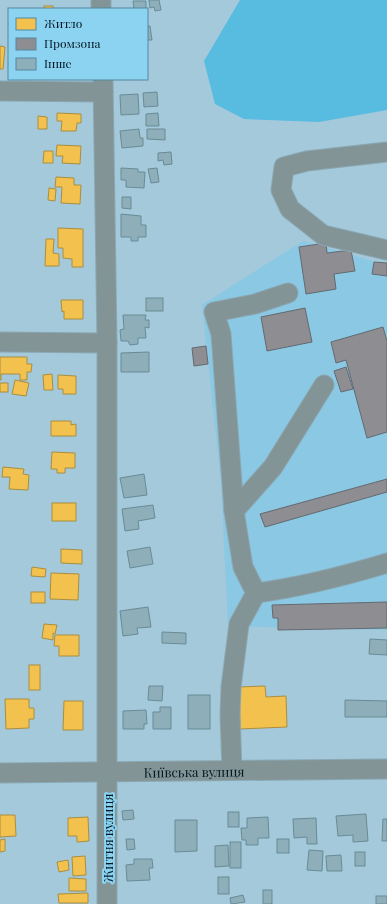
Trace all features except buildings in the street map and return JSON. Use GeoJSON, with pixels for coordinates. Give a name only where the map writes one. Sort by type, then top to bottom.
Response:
{"type":"FeatureCollection","features":[{"type":"Feature","properties":{"kind":"street"},"geometry":{"type":"LineString","coordinates":[[0,91],[103,86]]}},
{"type":"Feature","properties":{"kind":"street","name":"Житня вулиця"},"geometry":{"type":"LineString","coordinates":[[103,86],[107,343],[107,904]]}},
{"type":"Feature","properties":{"kind":"street"},"geometry":{"type":"LineString","coordinates":[[387,152],[307,161],[284,167],[281,190],[290,210],[323,235],[387,250]]}},
{"type":"Feature","properties":{"kind":"street"},"geometry":{"type":"LineString","coordinates":[[256,593],[244,567],[234,511],[221,334],[255,304],[288,293]]}},
{"type":"Feature","properties":{"kind":"street"},"geometry":{"type":"LineString","coordinates":[[0,342],[107,343]]}},
{"type":"Feature","properties":{"kind":"street"},"geometry":{"type":"LineString","coordinates":[[234,511],[273,467],[324,385]]}},
{"type":"Feature","properties":{"kind":"street"},"geometry":{"type":"LineString","coordinates":[[256,593],[292,588],[347,575],[387,563]]}},
{"type":"Feature","properties":{"kind":"street"},"geometry":{"type":"LineString","coordinates":[[232,770],[230,715],[232,679],[239,624],[256,593]]}},
{"type":"Feature","properties":{"kind":"street","name":"Київська вулиця"},"geometry":{"type":"LineString","coordinates":[[0,774],[107,771],[387,769]]}},
{"type":"Feature","properties":{"kind":"shaded area"},"geometry":{"type":"Polygon","coordinates":[[[240,0],[387,0],[387,110],[319,122],[244,119],[215,104],[204,61],[240,0]]]}},
{"type":"Feature","properties":{"kind":"shaded area"},"geometry":{"type":"Polygon","coordinates":[[[303,241],[387,265],[387,630],[228,626],[221,482],[202,305],[303,241]]]}}]}
